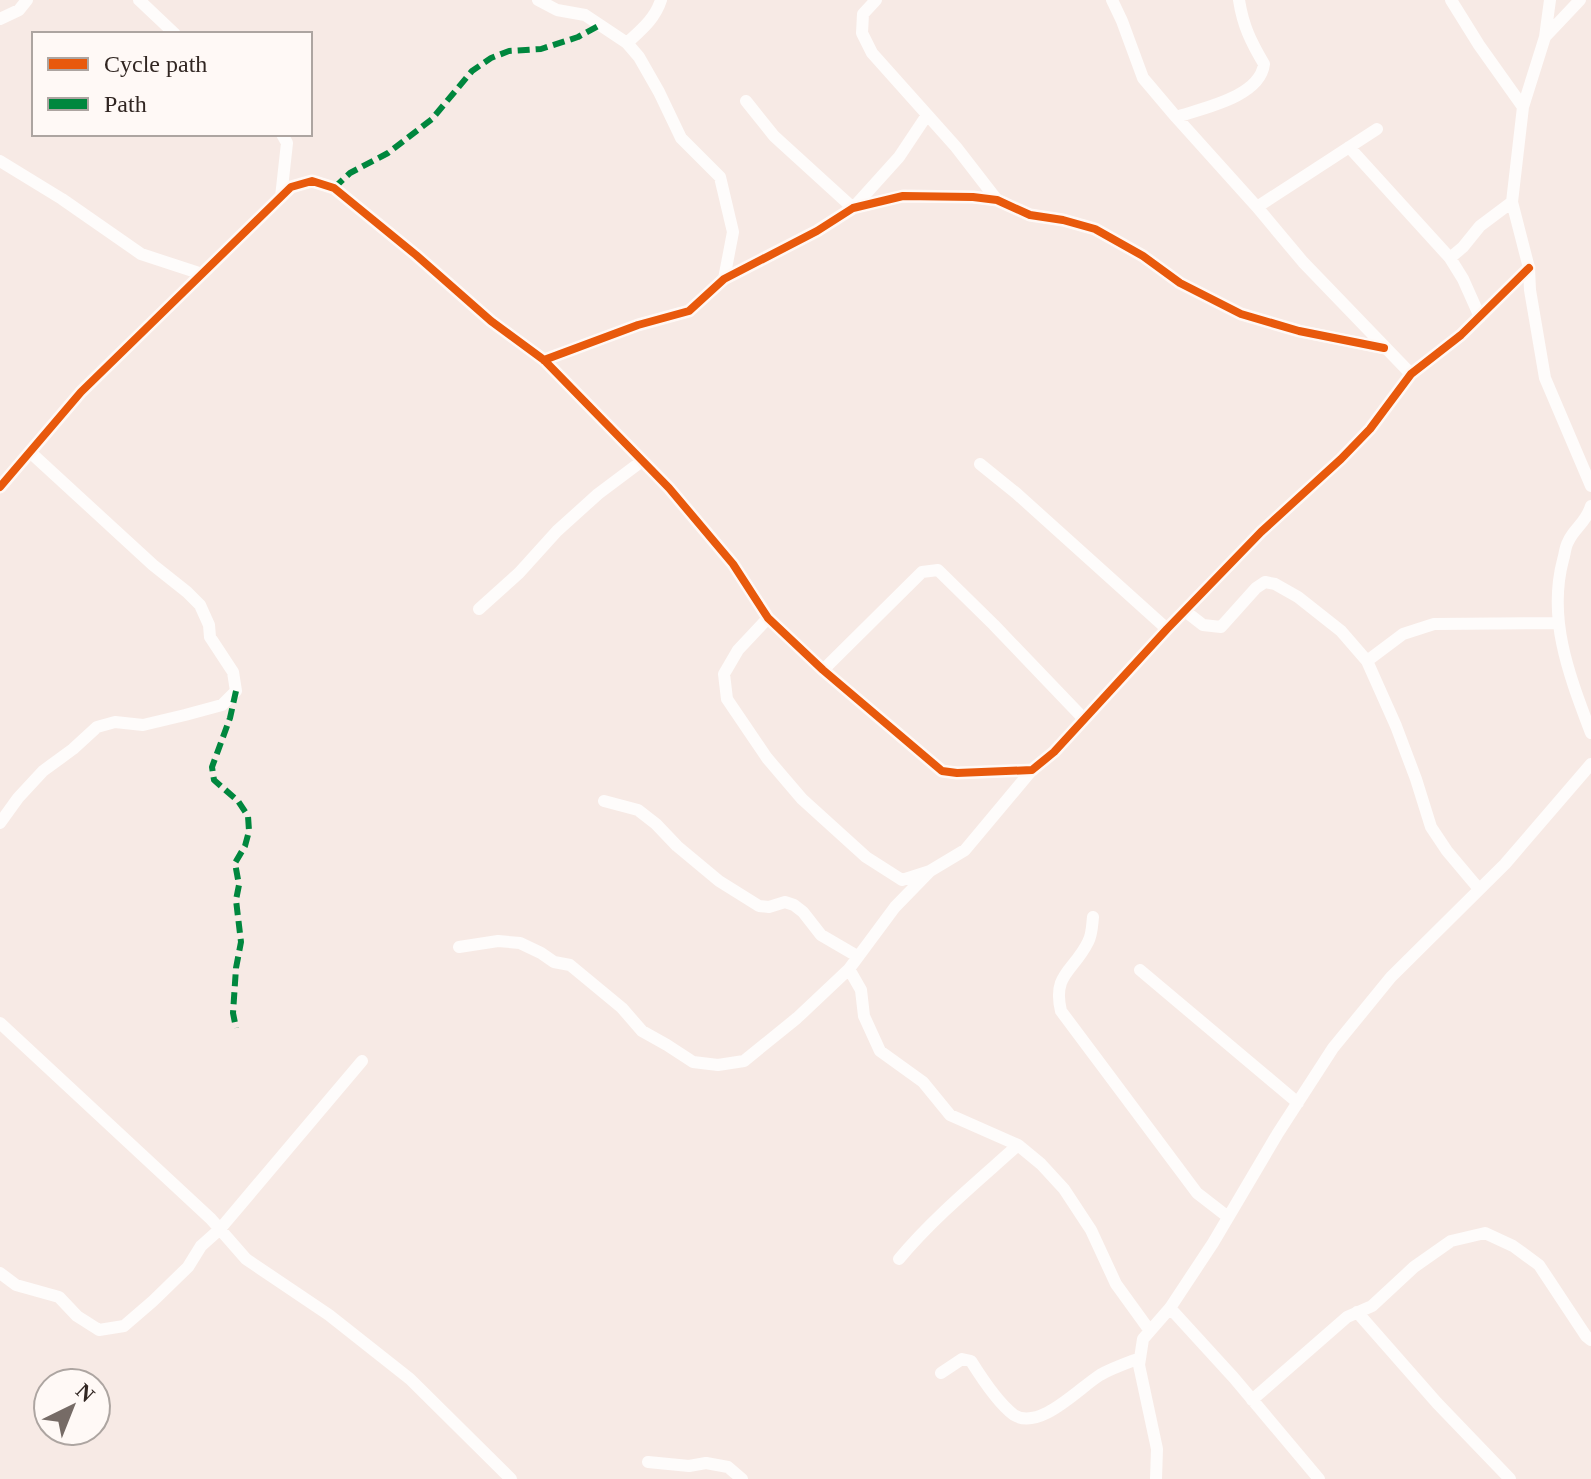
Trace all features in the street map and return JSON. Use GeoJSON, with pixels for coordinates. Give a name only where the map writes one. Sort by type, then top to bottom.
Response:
{"type":"FeatureCollection","features":[{"type":"Feature","properties":{"kind":"street"},"geometry":{"type":"LineString","coordinates":[[0,19],[19,10],[27,0]]}},
{"type":"Feature","properties":{"kind":"street"},"geometry":{"type":"LineString","coordinates":[[139,0],[173,32]]}},
{"type":"Feature","properties":{"kind":"street"},"geometry":{"type":"LineString","coordinates":[[538,0],[557,10],[585,15],[627,43],[639,57],[681,138],[720,177],[733,232],[724,279]]}},
{"type":"Feature","properties":{"kind":"street"},"geometry":{"type":"LineString","coordinates":[[627,43],[650,22],[661,0]]}},
{"type":"Feature","properties":{"kind":"street"},"geometry":{"type":"LineString","coordinates":[[876,0],[863,14],[862,33],[872,53],[956,147],[997,200]]}},
{"type":"Feature","properties":{"kind":"street"},"geometry":{"type":"LineString","coordinates":[[1112,0],[1143,78],[1303,262],[1411,374]]}},
{"type":"Feature","properties":{"kind":"street"},"geometry":{"type":"LineString","coordinates":[[1176,117],[1243,94],[1261,77],[1264,64],[1249,40],[1239,0]]}},
{"type":"Feature","properties":{"kind":"street"},"geometry":{"type":"LineString","coordinates":[[1451,0],[1523,107]]}},
{"type":"Feature","properties":{"kind":"street"},"geometry":{"type":"LineString","coordinates":[[1550,0],[1545,37],[1523,107],[1512,202],[1529,268],[1545,378],[1591,486]]}},
{"type":"Feature","properties":{"kind":"street"},"geometry":{"type":"LineString","coordinates":[[1545,37],[1580,0]]}},
{"type":"Feature","properties":{"kind":"street"},"geometry":{"type":"LineString","coordinates":[[746,101],[774,136],[853,208]]}},
{"type":"Feature","properties":{"kind":"street"},"geometry":{"type":"LineString","coordinates":[[544,360],[638,325],[689,311],[724,279],[817,231],[853,208],[899,157],[927,115]]}},
{"type":"Feature","properties":{"kind":"street"},"geometry":{"type":"LineString","coordinates":[[1257,207],[1377,129]]}},
{"type":"Feature","properties":{"kind":"street"},"geometry":{"type":"LineString","coordinates":[[281,197],[287,143],[283,136]]}},
{"type":"Feature","properties":{"kind":"street"},"geometry":{"type":"LineString","coordinates":[[1349,147],[1450,258],[1480,317]]}},
{"type":"Feature","properties":{"kind":"street"},"geometry":{"type":"LineString","coordinates":[[0,161],[62,199],[141,254],[202,274]]}},
{"type":"Feature","properties":{"kind":"street"},"geometry":{"type":"LineString","coordinates":[[0,487],[81,392],[291,187],[312,181],[334,188],[491,321],[544,360],[669,488],[733,564],[768,618],[823,670],[942,771],[1032,770]]}},
{"type":"Feature","properties":{"kind":"street"},"geometry":{"type":"LineString","coordinates":[[853,208],[903,196],[997,200],[1030,215],[1095,229],[1143,256],[1180,283],[1241,314],[1299,331],[1384,348]]}},
{"type":"Feature","properties":{"kind":"street"},"geometry":{"type":"LineString","coordinates":[[1450,258],[1480,226],[1512,202]]}},
{"type":"Feature","properties":{"kind":"street"},"geometry":{"type":"LineString","coordinates":[[768,618],[738,650],[724,674],[727,699],[767,758],[802,799],[866,857],[902,880],[930,871],[965,850],[1032,770],[1054,752],[1167,629],[1261,532],[1360,439],[1411,374],[1461,335],[1529,268]]}},
{"type":"Feature","properties":{"kind":"street"},"geometry":{"type":"LineString","coordinates":[[0,823],[43,771],[97,727],[115,722],[143,725],[185,715],[222,705],[236,691],[233,672],[210,637],[209,625],[200,605],[30,452]]}},
{"type":"Feature","properties":{"kind":"street"},"geometry":{"type":"LineString","coordinates":[[479,609],[519,573],[557,531],[598,494],[642,461]]}},
{"type":"Feature","properties":{"kind":"street"},"geometry":{"type":"LineString","coordinates":[[980,464],[1076,545],[1167,629]]}},
{"type":"Feature","properties":{"kind":"street"},"geometry":{"type":"LineString","coordinates":[[1591,506],[1587,517],[1568,541],[1559,576],[1558,623],[1568,671],[1591,733]]}},
{"type":"Feature","properties":{"kind":"street"},"geometry":{"type":"LineString","coordinates":[[823,670],[922,572],[938,570],[1084,719]]}},
{"type":"Feature","properties":{"kind":"street"},"geometry":{"type":"LineString","coordinates":[[1185,611],[1203,625],[1221,627],[1265,582],[1298,597],[1341,631],[1367,661],[1396,726],[1431,827],[1479,889]]}},
{"type":"Feature","properties":{"kind":"street"},"geometry":{"type":"LineString","coordinates":[[1367,661],[1403,634],[1434,624],[1558,623]]}},
{"type":"Feature","properties":{"kind":"street"},"geometry":{"type":"LineString","coordinates":[[1156,1479],[1157,1449],[1139,1365],[1143,1339],[1170,1308],[1333,1048],[1391,977],[1505,864],[1591,764]]}},
{"type":"Feature","properties":{"kind":"street"},"geometry":{"type":"LineString","coordinates":[[604,801],[638,810],[719,881],[759,906],[769,907],[785,902],[794,905],[821,935],[857,956]]}},
{"type":"Feature","properties":{"kind":"street"},"geometry":{"type":"LineString","coordinates":[[459,947],[498,941],[520,943],[554,962],[570,965],[622,1008],[642,1031],[693,1062],[718,1065],[744,1061],[797,1018],[849,969],[895,907],[930,871]]}},
{"type":"Feature","properties":{"kind":"street"},"geometry":{"type":"LineString","coordinates":[[1093,917],[1090,939],[1061,979],[1057,995],[1061,1011],[1197,1193],[1228,1217]]}},
{"type":"Feature","properties":{"kind":"street"},"geometry":{"type":"LineString","coordinates":[[849,969],[861,990],[864,1016],[880,1051],[923,1082],[950,1115],[1018,1145],[1041,1164],[1064,1189],[1091,1230],[1116,1284],[1150,1331]]}},
{"type":"Feature","properties":{"kind":"street"},"geometry":{"type":"LineString","coordinates":[[1140,970],[1298,1103]]}},
{"type":"Feature","properties":{"kind":"street"},"geometry":{"type":"LineString","coordinates":[[0,1023],[211,1219],[246,1259],[329,1315],[410,1379],[511,1479]]}},
{"type":"Feature","properties":{"kind":"street"},"geometry":{"type":"LineString","coordinates":[[0,1273],[16,1285],[59,1297],[77,1316],[99,1330],[124,1326],[188,1267],[201,1246],[220,1229],[362,1061]]}},
{"type":"Feature","properties":{"kind":"street"},"geometry":{"type":"LineString","coordinates":[[899,1259],[1018,1145]]}},
{"type":"Feature","properties":{"kind":"street"},"geometry":{"type":"LineString","coordinates":[[1252,1400],[1347,1317],[1372,1306],[1414,1267],[1451,1241],[1485,1233],[1513,1246],[1539,1265],[1591,1340]]}},
{"type":"Feature","properties":{"kind":"street"},"geometry":{"type":"LineString","coordinates":[[1170,1308],[1319,1479]]}},
{"type":"Feature","properties":{"kind":"street"},"geometry":{"type":"LineString","coordinates":[[1357,1312],[1437,1403],[1510,1479]]}},
{"type":"Feature","properties":{"kind":"street"},"geometry":{"type":"LineString","coordinates":[[941,1373],[962,1359],[971,1361],[988,1388],[1016,1416],[1036,1419],[1101,1375],[1140,1358]]}},
{"type":"Feature","properties":{"kind":"street"},"geometry":{"type":"LineString","coordinates":[[648,1462],[689,1466],[706,1463],[728,1467],[742,1479]]}},
{"type":"Feature","properties":{"kind":"marked path"},"geometry":{"type":"LineString","coordinates":[[334,188],[350,173],[388,153],[432,119],[472,71],[491,58],[509,51],[541,49],[578,37],[600,25]]}},
{"type":"Feature","properties":{"kind":"marked path"},"geometry":{"type":"LineString","coordinates":[[236,691],[230,718],[212,767],[214,780],[238,801],[248,816],[249,831],[245,846],[235,863],[241,942],[233,1013],[236,1028]]}},
{"type":"Feature","properties":{"kind":"cycle path"},"geometry":{"type":"LineString","coordinates":[[0,487],[81,392],[291,187],[312,181],[334,188],[491,321],[544,360],[669,488],[733,564],[768,618],[823,670],[942,771],[1032,770],[1054,752],[1261,532],[1370,429],[1411,374],[1461,335],[1529,268]]}},
{"type":"Feature","properties":{"kind":"cycle path"},"geometry":{"type":"LineString","coordinates":[[544,360],[638,325],[689,311],[724,279],[817,231],[853,208],[903,196],[997,200],[1030,215],[1095,229],[1143,256],[1180,283],[1241,314],[1299,331],[1384,348]]}}]}
